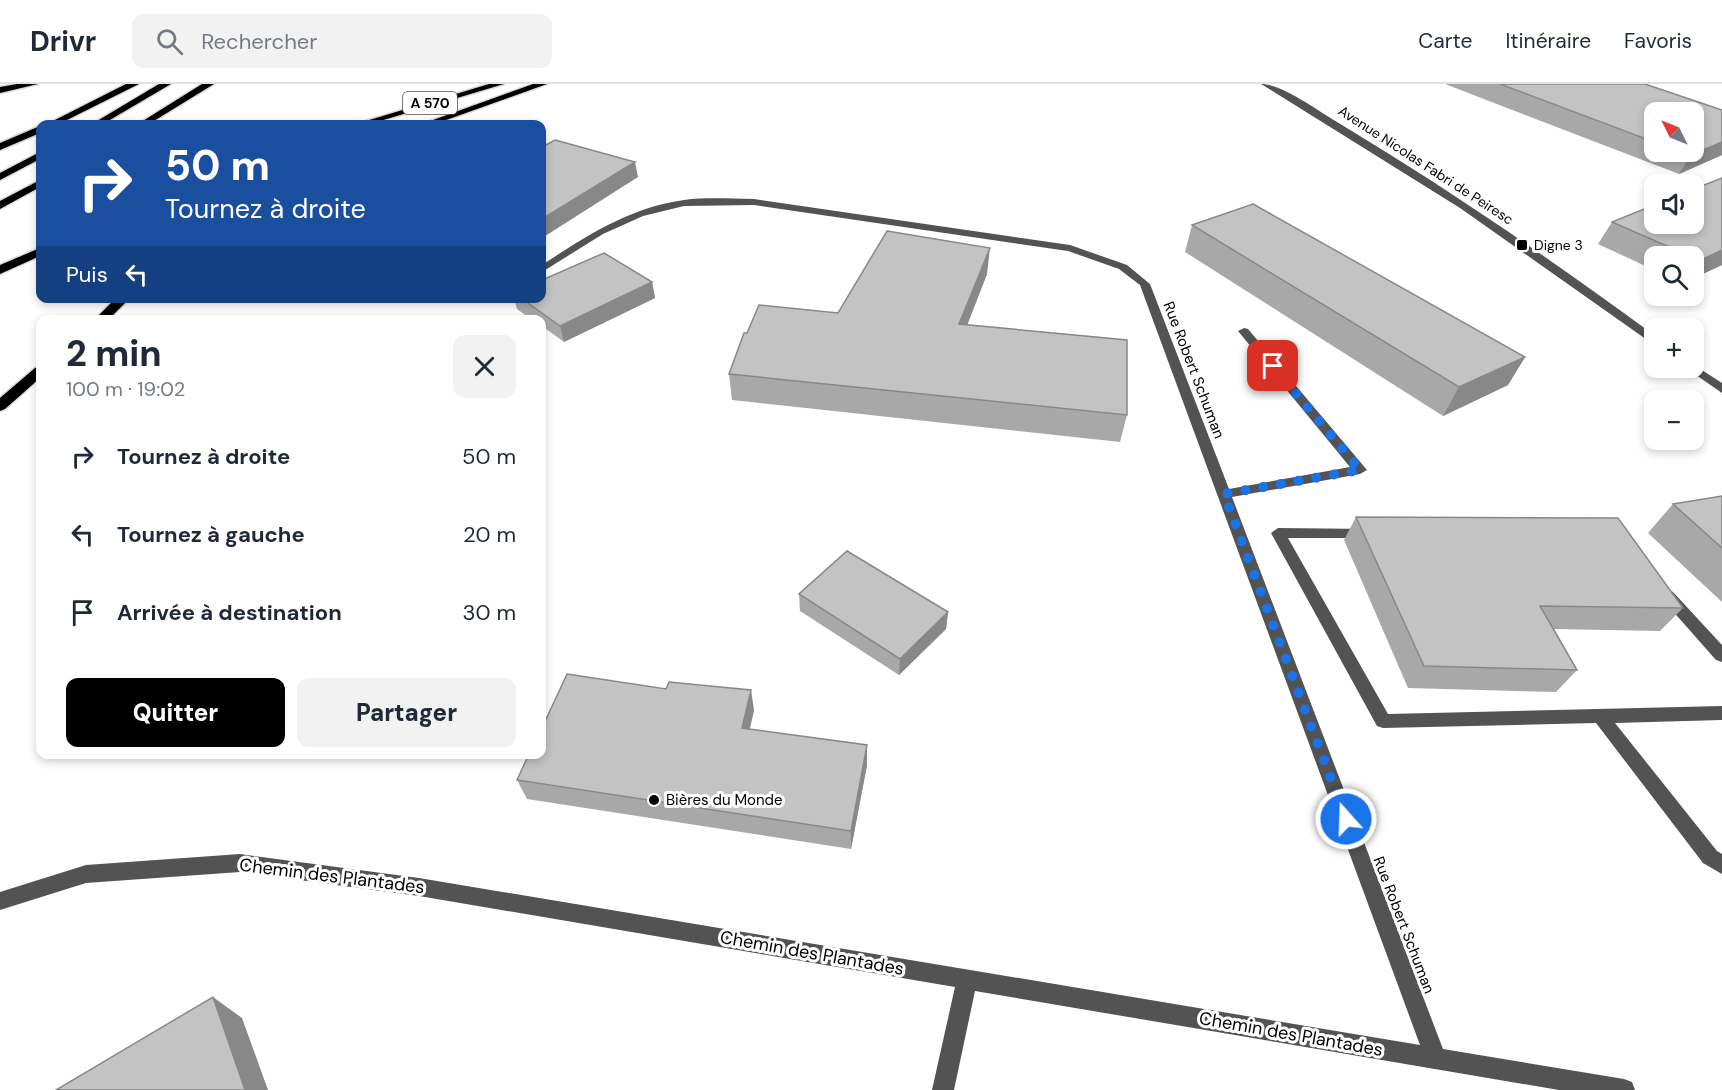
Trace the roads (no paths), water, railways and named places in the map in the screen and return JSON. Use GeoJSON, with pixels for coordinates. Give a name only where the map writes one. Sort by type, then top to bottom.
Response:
{"type":"FeatureCollection","features":[{"type":"Feature","properties":{"kind":"highway"},"geometry":{"type":"LineString","coordinates":[[0,90],[33,84]]}},
{"type":"Feature","properties":{"kind":"highway"},"geometry":{"type":"LineString","coordinates":[[60,120],[134,84]]}},
{"type":"Feature","properties":{"kind":"highway"},"geometry":{"type":"LineString","coordinates":[[104,120],[166,84]]}},
{"type":"Feature","properties":{"kind":"highway"},"geometry":{"type":"LineString","coordinates":[[150,120],[209,84]]}},
{"type":"Feature","properties":{"kind":"highway","name":"A 570"},"geometry":{"type":"LineString","coordinates":[[376,120],[499,84]]}},
{"type":"Feature","properties":{"kind":"highway","name":"A 570"},"geometry":{"type":"LineString","coordinates":[[438,120],[542,84]]}},
{"type":"Feature","properties":{"kind":"highway"},"geometry":{"type":"LineString","coordinates":[[0,147],[36,131]]}},
{"type":"Feature","properties":{"kind":"highway"},"geometry":{"type":"LineString","coordinates":[[0,177],[36,157]]}},
{"type":"Feature","properties":{"kind":"highway"},"geometry":{"type":"LineString","coordinates":[[0,206],[36,185]]}},
{"type":"Feature","properties":{"kind":"highway"},"geometry":{"type":"LineString","coordinates":[[0,270],[36,254]]}},
{"type":"Feature","properties":{"kind":"highway"},"geometry":{"type":"LineString","coordinates":[[105,315],[119,303]]}},
{"type":"Feature","properties":{"kind":"highway"},"geometry":{"type":"LineString","coordinates":[[0,406],[36,374]]}},
{"type":"Feature","properties":{"kind":"street","name":"Avenue Nicolas Fabri de Peiresc"},"geometry":{"type":"LineString","coordinates":[[1265,84],[1325,118],[1474,211],[1644,333]]}},
{"type":"Feature","properties":{"kind":"street","name":"Rue Robert Schuman"},"geometry":{"type":"LineString","coordinates":[[546,266],[599,232],[640,214],[684,203],[754,202],[1070,248],[1123,267],[1144,284],[1436,1058]]}},
{"type":"Feature","properties":{"kind":"street"},"geometry":{"type":"LineString","coordinates":[[1224,494],[1360,470],[1244,331]]}},
{"type":"Feature","properties":{"kind":"street"},"geometry":{"type":"LineString","coordinates":[[1704,376],[1722,389]]}},
{"type":"Feature","properties":{"kind":"street"},"geometry":{"type":"LineString","coordinates":[[1385,533],[1278,533],[1383,721],[1722,713]]}},
{"type":"Feature","properties":{"kind":"street"},"geometry":{"type":"LineString","coordinates":[[1659,586],[1722,656]]}},
{"type":"Feature","properties":{"kind":"street"},"geometry":{"type":"LineString","coordinates":[[1601,717],[1710,857],[1722,865]]}},
{"type":"Feature","properties":{"kind":"street","name":"Chemin des Plantades"},"geometry":{"type":"LineString","coordinates":[[0,900],[86,874],[240,863],[419,886],[1624,1090]]}},
{"type":"Feature","properties":{"kind":"street"},"geometry":{"type":"LineString","coordinates":[[943,1090],[967,979]]}},
{"type":"Feature","properties":{"kind":"place","name":"Digne 3"},"geometry":{"type":"Point","coordinates":[1522,245]}},
{"type":"Feature","properties":{"kind":"place","name":"Bières du Monde"},"geometry":{"type":"Point","coordinates":[654,800]}}]}
